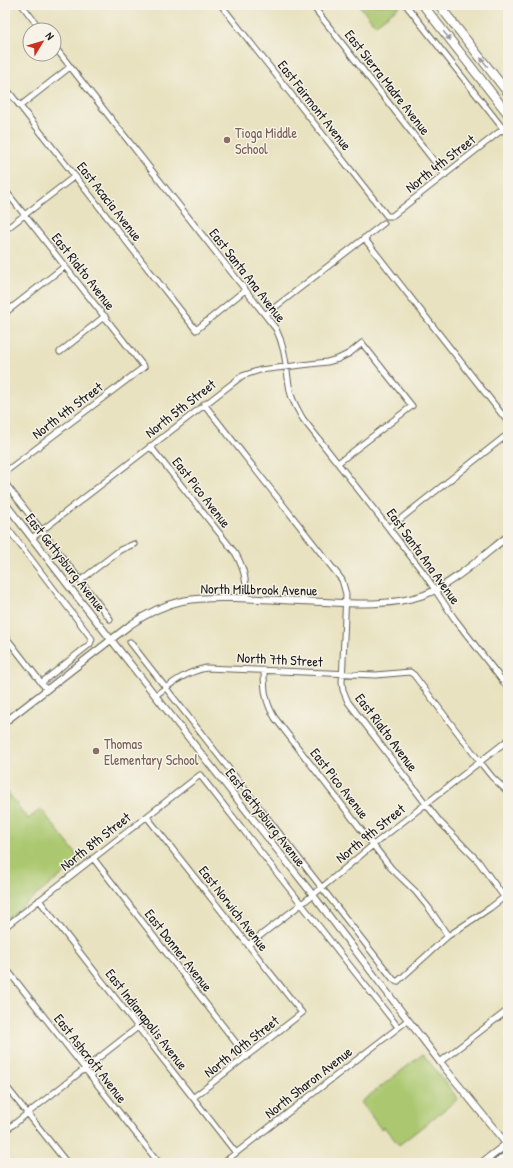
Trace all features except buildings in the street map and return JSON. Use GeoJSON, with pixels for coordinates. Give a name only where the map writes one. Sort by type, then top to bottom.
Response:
{"type":"FeatureCollection","features":[{"type":"Feature","properties":{"kind":"main road"},"geometry":{"type":"LineString","coordinates":[[423,5],[508,114]]}},
{"type":"Feature","properties":{"kind":"main road"},"geometry":{"type":"LineString","coordinates":[[435,5],[441,8],[508,93]]}},
{"type":"Feature","properties":{"kind":"main road"},"geometry":{"type":"LineString","coordinates":[[482,1163],[508,1144]]}},
{"type":"Feature","properties":{"kind":"main road"},"geometry":{"type":"LineString","coordinates":[[497,1163],[508,1154]]}},
{"type":"Feature","properties":{"kind":"street"},"geometry":{"type":"LineString","coordinates":[[22,5],[35,22]]}},
{"type":"Feature","properties":{"kind":"street","name":"East Fairmont Avenue"},"geometry":{"type":"LineString","coordinates":[[221,5],[385,215],[392,216]]}},
{"type":"Feature","properties":{"kind":"street","name":"East Sierra Madre Avenue"},"geometry":{"type":"LineString","coordinates":[[312,5],[445,175]]}},
{"type":"Feature","properties":{"kind":"street"},"geometry":{"type":"LineString","coordinates":[[406,5],[508,135]]}},
{"type":"Feature","properties":{"kind":"street","name":"East Santa Ana Avenue"},"geometry":{"type":"LineString","coordinates":[[62,56],[265,315],[284,347],[290,392],[303,419],[423,572],[508,688]]}},
{"type":"Feature","properties":{"kind":"street"},"geometry":{"type":"LineString","coordinates":[[20,106],[70,67]]}},
{"type":"Feature","properties":{"kind":"street","name":"East Acacia Avenue"},"geometry":{"type":"LineString","coordinates":[[5,87],[196,330],[245,290]]}},
{"type":"Feature","properties":{"kind":"street","name":"North 4th Street"},"geometry":{"type":"LineString","coordinates":[[392,216],[503,129]]}},
{"type":"Feature","properties":{"kind":"street"},"geometry":{"type":"LineString","coordinates":[[5,230],[75,176]]}},
{"type":"Feature","properties":{"kind":"street","name":"East Rialto Avenue"},"geometry":{"type":"LineString","coordinates":[[5,190],[144,367]]}},
{"type":"Feature","properties":{"kind":"street"},"geometry":{"type":"LineString","coordinates":[[265,315],[384,223]]}},
{"type":"Feature","properties":{"kind":"street"},"geometry":{"type":"LineString","coordinates":[[364,238],[508,422]]}},
{"type":"Feature","properties":{"kind":"street"},"geometry":{"type":"LineString","coordinates":[[5,313],[65,266]]}},
{"type":"Feature","properties":{"kind":"street"},"geometry":{"type":"LineString","coordinates":[[60,352],[104,316]]}},
{"type":"Feature","properties":{"kind":"street","name":"North 5th Street"},"geometry":{"type":"LineString","coordinates":[[32,538],[242,376],[260,370],[327,362],[338,359],[350,353],[362,343],[412,406],[338,464]]}},
{"type":"Feature","properties":{"kind":"street","name":"North 4th Street"},"geometry":{"type":"LineString","coordinates":[[5,472],[144,367]]}},
{"type":"Feature","properties":{"kind":"street","name":"East Rialto Avenue"},"geometry":{"type":"LineString","coordinates":[[204,404],[338,574],[345,586],[346,604],[343,690],[348,702],[440,822],[478,861],[506,896]]}},
{"type":"Feature","properties":{"kind":"street"},"geometry":{"type":"LineString","coordinates":[[389,528],[508,434]]}},
{"type":"Feature","properties":{"kind":"street","name":"East Pico Avenue"},"geometry":{"type":"LineString","coordinates":[[150,446],[236,554],[245,574],[247,586],[246,598]]}},
{"type":"Feature","properties":{"kind":"street","name":"East Gettysburg Avenue"},"geometry":{"type":"LineString","coordinates":[[5,484],[110,618]]}},
{"type":"Feature","properties":{"kind":"street","name":"East Gettysburg Avenue"},"geometry":{"type":"LineString","coordinates":[[5,503],[313,895],[440,1062],[508,1144]]}},
{"type":"Feature","properties":{"kind":"street","name":"East Gettysburg Avenue"},"geometry":{"type":"LineString","coordinates":[[5,525],[91,635],[92,641],[90,644],[41,683]]}},
{"type":"Feature","properties":{"kind":"street","name":"North Millbrook Avenue"},"geometry":{"type":"LineString","coordinates":[[5,722],[146,615],[170,604],[204,598],[246,598],[346,604],[390,603],[408,600],[435,590],[508,536]]}},
{"type":"Feature","properties":{"kind":"street"},"geometry":{"type":"LineString","coordinates":[[81,580],[120,550],[134,544]]}},
{"type":"Feature","properties":{"kind":"street"},"geometry":{"type":"LineString","coordinates":[[5,636],[47,690]]}},
{"type":"Feature","properties":{"kind":"street"},"geometry":{"type":"LineString","coordinates":[[130,642],[393,979],[397,982],[448,936],[506,896]]}},
{"type":"Feature","properties":{"kind":"street","name":"North 7th Street"},"geometry":{"type":"LineString","coordinates":[[156,696],[183,676],[206,668],[376,676],[410,672],[414,675],[480,762]]}},
{"type":"Feature","properties":{"kind":"street","name":"East Pico Avenue"},"geometry":{"type":"LineString","coordinates":[[264,670],[265,696],[268,707],[275,718],[373,845],[429,908],[448,936]]}},
{"type":"Feature","properties":{"kind":"street","name":"North 9th Street"},"geometry":{"type":"LineString","coordinates":[[248,945],[508,740]]}},
{"type":"Feature","properties":{"kind":"street"},"geometry":{"type":"LineString","coordinates":[[480,762],[492,777],[508,792]]}},
{"type":"Feature","properties":{"kind":"street","name":"North 8th Street"},"geometry":{"type":"LineString","coordinates":[[5,927],[200,775],[301,904]]}},
{"type":"Feature","properties":{"kind":"street","name":"East Norwich Avenue"},"geometry":{"type":"LineString","coordinates":[[147,816],[302,1013]]}},
{"type":"Feature","properties":{"kind":"street","name":"East Donner Avenue"},"geometry":{"type":"LineString","coordinates":[[93,858],[247,1057]]}},
{"type":"Feature","properties":{"kind":"street","name":"East Indianapolis Avenue"},"geometry":{"type":"LineString","coordinates":[[39,900],[236,1153]]}},
{"type":"Feature","properties":{"kind":"street"},"geometry":{"type":"LineString","coordinates":[[301,904],[398,1027]]}},
{"type":"Feature","properties":{"kind":"street","name":"East Ashcroft Avenue"},"geometry":{"type":"LineString","coordinates":[[5,968],[159,1163]]}},
{"type":"Feature","properties":{"kind":"street"},"geometry":{"type":"LineString","coordinates":[[440,1062],[508,1010]]}},
{"type":"Feature","properties":{"kind":"street","name":"North 10th Street"},"geometry":{"type":"LineString","coordinates":[[194,1098],[302,1013]]}},
{"type":"Feature","properties":{"kind":"street","name":"North Sharon Avenue"},"geometry":{"type":"LineString","coordinates":[[223,1163],[408,1020]]}},
{"type":"Feature","properties":{"kind":"street"},"geometry":{"type":"LineString","coordinates":[[5,1131],[138,1027]]}},
{"type":"Feature","properties":{"kind":"street"},"geometry":{"type":"LineString","coordinates":[[5,1085],[67,1163]]}},
{"type":"Feature","properties":{"kind":"green space"},"geometry":{"type":"Polygon","coordinates":[[[359,5],[399,5],[400,6],[375,25],[359,5]]]}},
{"type":"Feature","properties":{"kind":"green space"},"geometry":{"type":"Polygon","coordinates":[[[5,789],[28,819],[41,809],[81,860],[5,920],[5,789]]]}},
{"type":"Feature","properties":{"kind":"green space"},"geometry":{"type":"Polygon","coordinates":[[[423,1054],[458,1099],[399,1145],[384,1127],[381,1129],[361,1102],[423,1054]]]}},
{"type":"Feature","properties":{"kind":"place","name":"Tioga Middle School"},"geometry":{"type":"Point","coordinates":[227,140]}},
{"type":"Feature","properties":{"kind":"place","name":"Thomas Elementary School"},"geometry":{"type":"Point","coordinates":[96,751]}}]}
